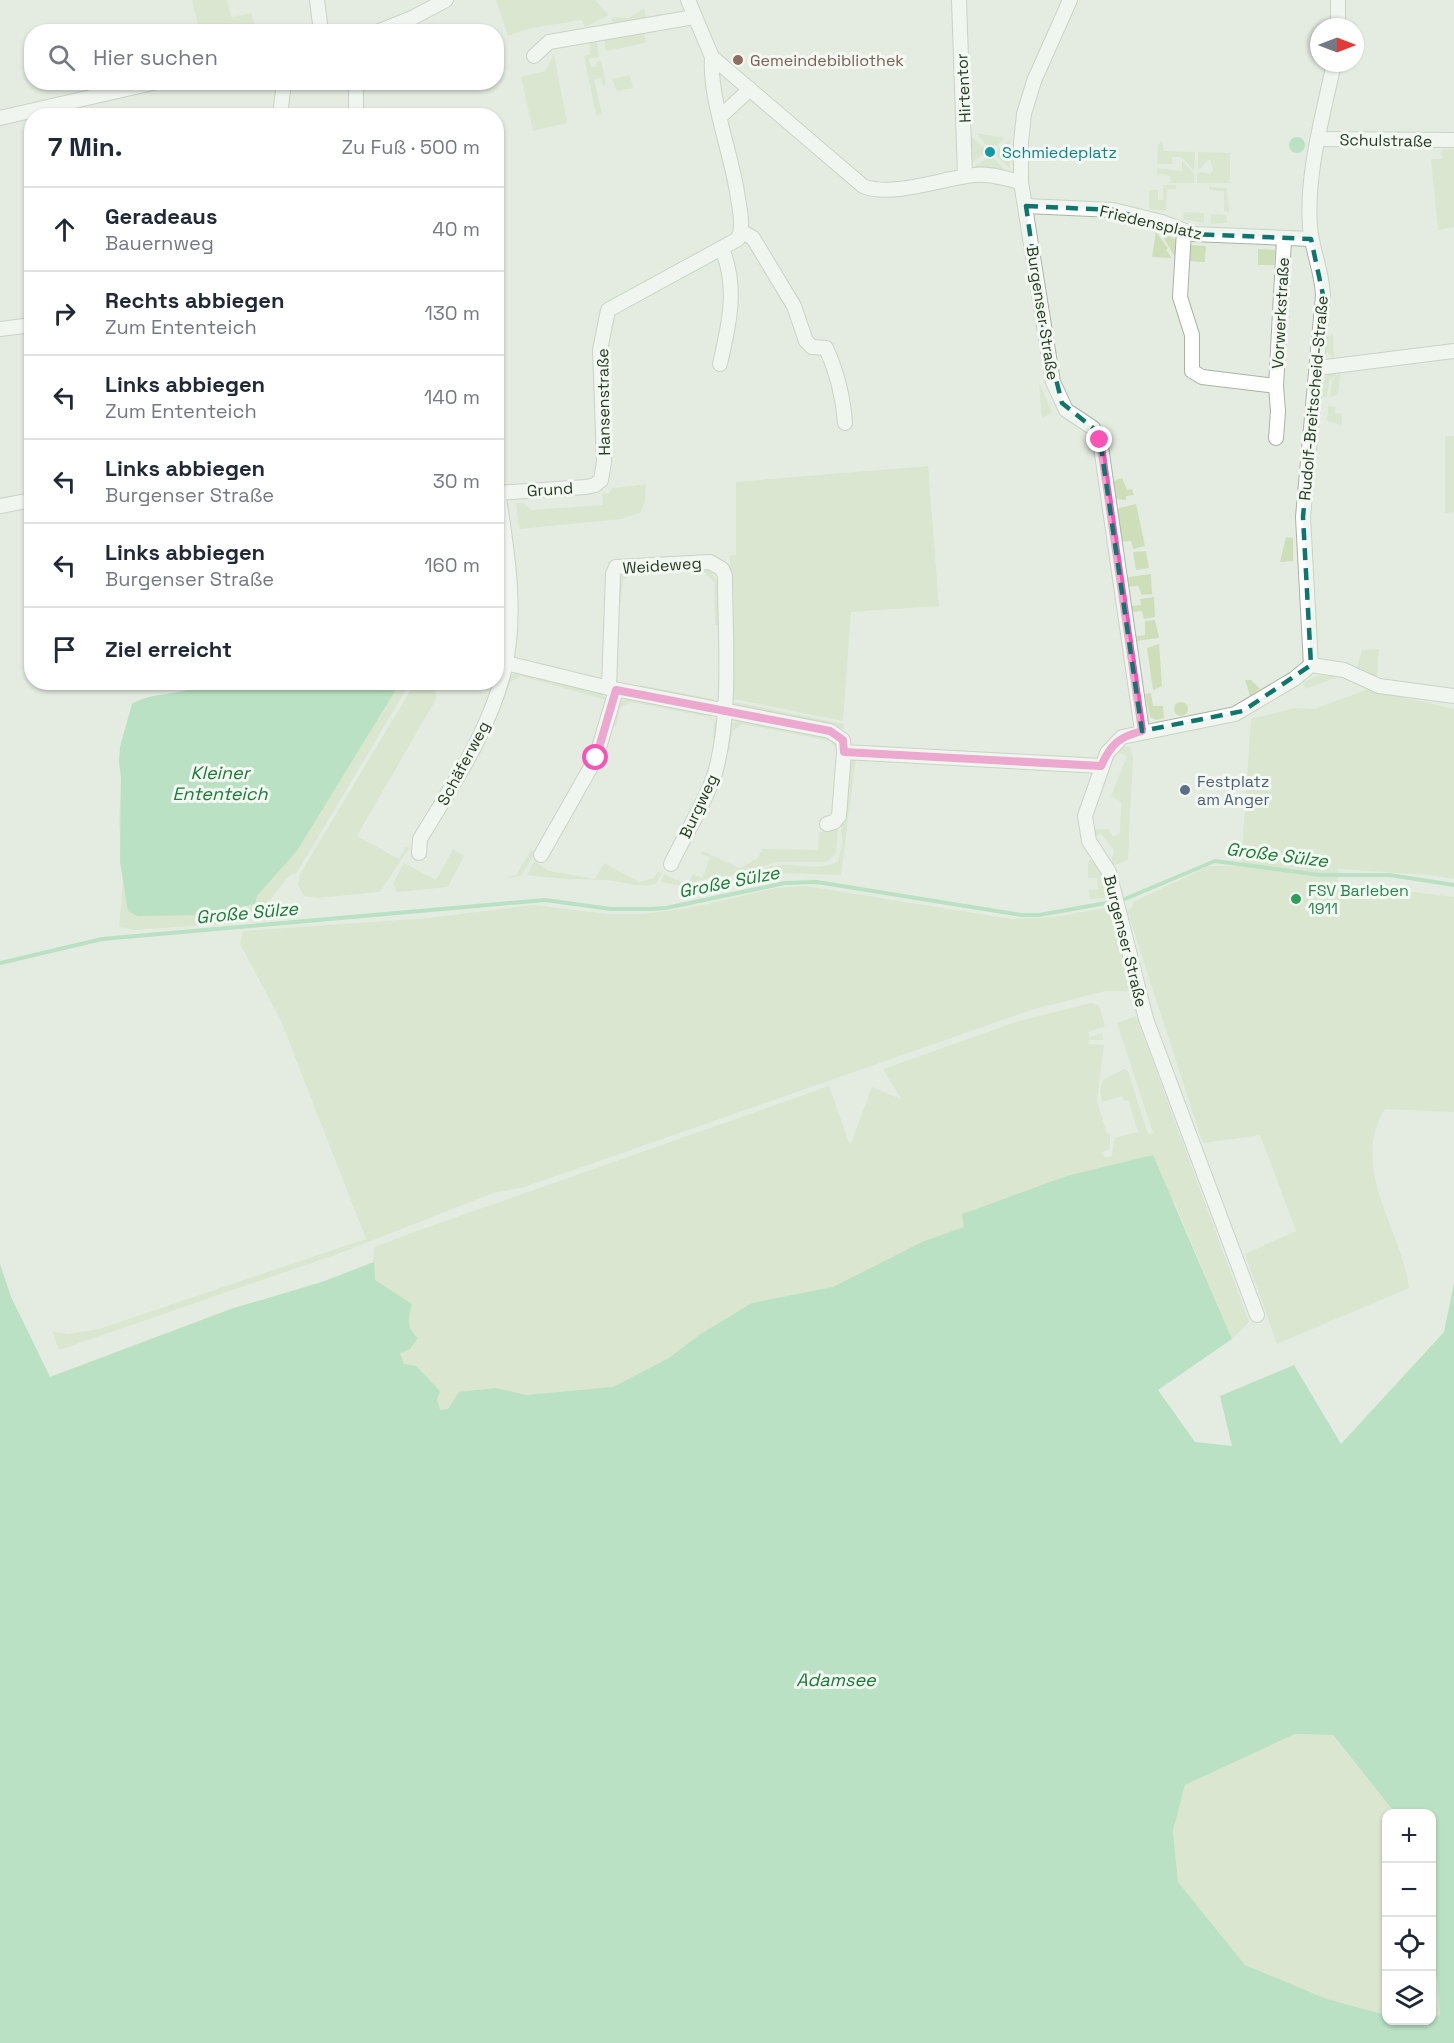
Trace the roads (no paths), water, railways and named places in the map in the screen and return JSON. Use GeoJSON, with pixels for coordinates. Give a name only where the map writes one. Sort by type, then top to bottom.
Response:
{"type":"FeatureCollection","features":[{"type":"Feature","properties":{"kind":"street"},"geometry":{"type":"LineString","coordinates":[[317,0],[320,24]]}},
{"type":"Feature","properties":{"kind":"street"},"geometry":{"type":"LineString","coordinates":[[397,24],[446,0]]}},
{"type":"Feature","properties":{"kind":"street"},"geometry":{"type":"LineString","coordinates":[[688,0],[712,57],[712,78],[735,180],[741,231],[753,238],[794,306],[806,341],[812,347],[826,348],[843,399],[845,423]]}},
{"type":"Feature","properties":{"kind":"street","name":"Hirtentor"},"geometry":{"type":"LineString","coordinates":[[959,0],[965,176]]}},
{"type":"Feature","properties":{"kind":"street","name":"Burgenser Straße"},"geometry":{"type":"LineString","coordinates":[[1070,0],[1044,54],[1028,100],[1022,127],[1021,182],[1053,382],[1066,410],[1093,428],[1100,440],[1142,731],[1122,736],[1113,743],[1101,766],[1089,799],[1085,823],[1089,841],[1108,868],[1146,1019],[1257,1315]]}},
{"type":"Feature","properties":{"kind":"street"},"geometry":{"type":"LineString","coordinates":[[1338,0],[1338,18]]}},
{"type":"Feature","properties":{"kind":"street"},"geometry":{"type":"LineString","coordinates":[[534,56],[549,42],[694,17]]}},
{"type":"Feature","properties":{"kind":"street"},"geometry":{"type":"LineString","coordinates":[[712,57],[866,187],[900,187],[982,174],[1021,182]]}},
{"type":"Feature","properties":{"kind":"street","name":"Rudolf-Breitscheid-Straße"},"geometry":{"type":"LineString","coordinates":[[1311,665],[1304,517],[1323,295],[1322,277],[1311,239],[1310,195],[1332,72]]}},
{"type":"Feature","properties":{"kind":"street"},"geometry":{"type":"LineString","coordinates":[[721,116],[750,89]]}},
{"type":"Feature","properties":{"kind":"street"},"geometry":{"type":"LineString","coordinates":[[44,108],[122,90]]}},
{"type":"Feature","properties":{"kind":"street"},"geometry":{"type":"LineString","coordinates":[[281,108],[283,90]]}},
{"type":"Feature","properties":{"kind":"street"},"geometry":{"type":"LineString","coordinates":[[356,90],[356,108]]}},
{"type":"Feature","properties":{"kind":"street"},"geometry":{"type":"LineString","coordinates":[[0,118],[24,112]]}},
{"type":"Feature","properties":{"kind":"street","name":"Schulstraße"},"geometry":{"type":"LineString","coordinates":[[1319,139],[1454,140]]}},
{"type":"Feature","properties":{"kind":"street","name":"Friedensplatz"},"geometry":{"type":"LineString","coordinates":[[1026,206],[1101,208],[1162,222],[1193,234],[1284,240],[1311,239]]}},
{"type":"Feature","properties":{"kind":"street","name":"Hansenstraße"},"geometry":{"type":"LineString","coordinates":[[601,480],[604,462],[600,350],[608,310],[722,249],[738,239],[741,231]]}},
{"type":"Feature","properties":{"kind":"street","name":"Vorwerkstraße"},"geometry":{"type":"LineString","coordinates":[[1185,231],[1180,297],[1192,335],[1192,371],[1202,377],[1276,386]]}},
{"type":"Feature","properties":{"kind":"street","name":"Vorwerkstraße"},"geometry":{"type":"LineString","coordinates":[[1276,438],[1278,411],[1276,386],[1284,240]]}},
{"type":"Feature","properties":{"kind":"street"},"geometry":{"type":"LineString","coordinates":[[720,364],[730,318],[730,271],[722,249]]}},
{"type":"Feature","properties":{"kind":"street"},"geometry":{"type":"LineString","coordinates":[[0,329],[24,326]]}},
{"type":"Feature","properties":{"kind":"street"},"geometry":{"type":"LineString","coordinates":[[1318,368],[1454,351]]}},
{"type":"Feature","properties":{"kind":"street","name":"Grund"},"geometry":{"type":"LineString","coordinates":[[504,492],[586,487],[595,485],[601,480]]}},
{"type":"Feature","properties":{"kind":"street"},"geometry":{"type":"LineString","coordinates":[[0,506],[24,502]]}},
{"type":"Feature","properties":{"kind":"street","name":"Schäferweg"},"geometry":{"type":"LineString","coordinates":[[504,543],[509,579],[504,622]]}},
{"type":"Feature","properties":{"kind":"street","name":"Weideweg"},"geometry":{"type":"LineString","coordinates":[[612,689],[613,574],[616,567],[710,562],[722,569],[725,576],[723,711]]}},
{"type":"Feature","properties":{"kind":"street","name":"Schäferweg"},"geometry":{"type":"LineString","coordinates":[[504,651],[506,663],[504,669]]}},
{"type":"Feature","properties":{"kind":"street"},"geometry":{"type":"LineString","coordinates":[[506,663],[612,689],[830,731],[843,740],[844,752],[839,816],[834,822],[827,824]]}},
{"type":"Feature","properties":{"kind":"street"},"geometry":{"type":"LineString","coordinates":[[1142,731],[1211,721],[1235,714],[1294,679],[1311,665],[1344,670],[1379,686],[1454,696]]}},
{"type":"Feature","properties":{"kind":"street"},"geometry":{"type":"LineString","coordinates":[[541,855],[596,758],[612,689]]}},
{"type":"Feature","properties":{"kind":"street","name":"Schäferweg"},"geometry":{"type":"LineString","coordinates":[[419,853],[420,839],[483,730],[497,690]]}},
{"type":"Feature","properties":{"kind":"street","name":"Burgweg"},"geometry":{"type":"LineString","coordinates":[[671,864],[712,780],[720,749],[723,711]]}},
{"type":"Feature","properties":{"kind":"street"},"geometry":{"type":"LineString","coordinates":[[844,752],[1101,766]]}},
{"type":"Feature","properties":{"kind":"water"},"geometry":{"type":"Polygon","coordinates":[[[1294,137],[1300,137],[1305,145],[1303,151],[1294,153],[1289,148],[1289,142],[1294,137]]]}},
{"type":"Feature","properties":{"kind":"water","name":"Kleiner Ententeich"},"geometry":{"type":"Polygon","coordinates":[[[186,690],[396,690],[297,851],[257,896],[255,904],[205,915],[137,916],[128,911],[120,862],[120,747],[132,704],[146,698],[186,690]]]}},
{"type":"Feature","properties":{"kind":"water","name":"Adamsee"},"geometry":{"type":"Polygon","coordinates":[[[1153,1155],[1232,1339],[1158,1390],[1195,1442],[1232,1446],[1220,1396],[1294,1365],[1341,1444],[1444,1332],[1454,1283],[1454,2043],[0,2043],[0,1264],[11,1297],[50,1377],[231,1309],[322,1282],[374,1262],[375,1280],[412,1304],[409,1322],[411,1330],[418,1338],[410,1349],[400,1353],[404,1364],[416,1366],[440,1391],[437,1399],[440,1410],[448,1409],[459,1392],[496,1388],[526,1395],[613,1387],[669,1358],[699,1335],[752,1303],[833,1287],[922,1242],[964,1227],[962,1214],[1067,1176],[1153,1155]],[[1295,1734],[1185,1785],[1173,1831],[1178,1882],[1245,1965],[1327,1999],[1382,2014],[1382,2025],[1436,2025],[1436,2016],[1440,2015],[1436,1976],[1436,1809],[1392,1809],[1333,1735],[1295,1734]]]}},
{"type":"Feature","properties":{"kind":"waterway","name":"Große Sülze"},"geometry":{"type":"LineString","coordinates":[[1120,901],[1215,861],[1320,875],[1390,875],[1454,885]]}},
{"type":"Feature","properties":{"kind":"waterway","name":"Große Sülze"},"geometry":{"type":"LineString","coordinates":[[0,963],[102,939],[545,900],[611,909],[666,908],[785,883],[817,882],[1021,915],[1039,915],[1112,902]]}},
{"type":"Feature","properties":{"kind":"place","name":"Gemeindebibliothek"},"geometry":{"type":"Point","coordinates":[738,60]}},
{"type":"Feature","properties":{"kind":"place","name":"Schmiedeplatz"},"geometry":{"type":"Point","coordinates":[990,152]}},
{"type":"Feature","properties":{"kind":"place","name":"Festplatz am Anger"},"geometry":{"type":"Point","coordinates":[1185,790]}},
{"type":"Feature","properties":{"kind":"place","name":"FSV Barleben 1911"},"geometry":{"type":"Point","coordinates":[1296,899]}}]}
